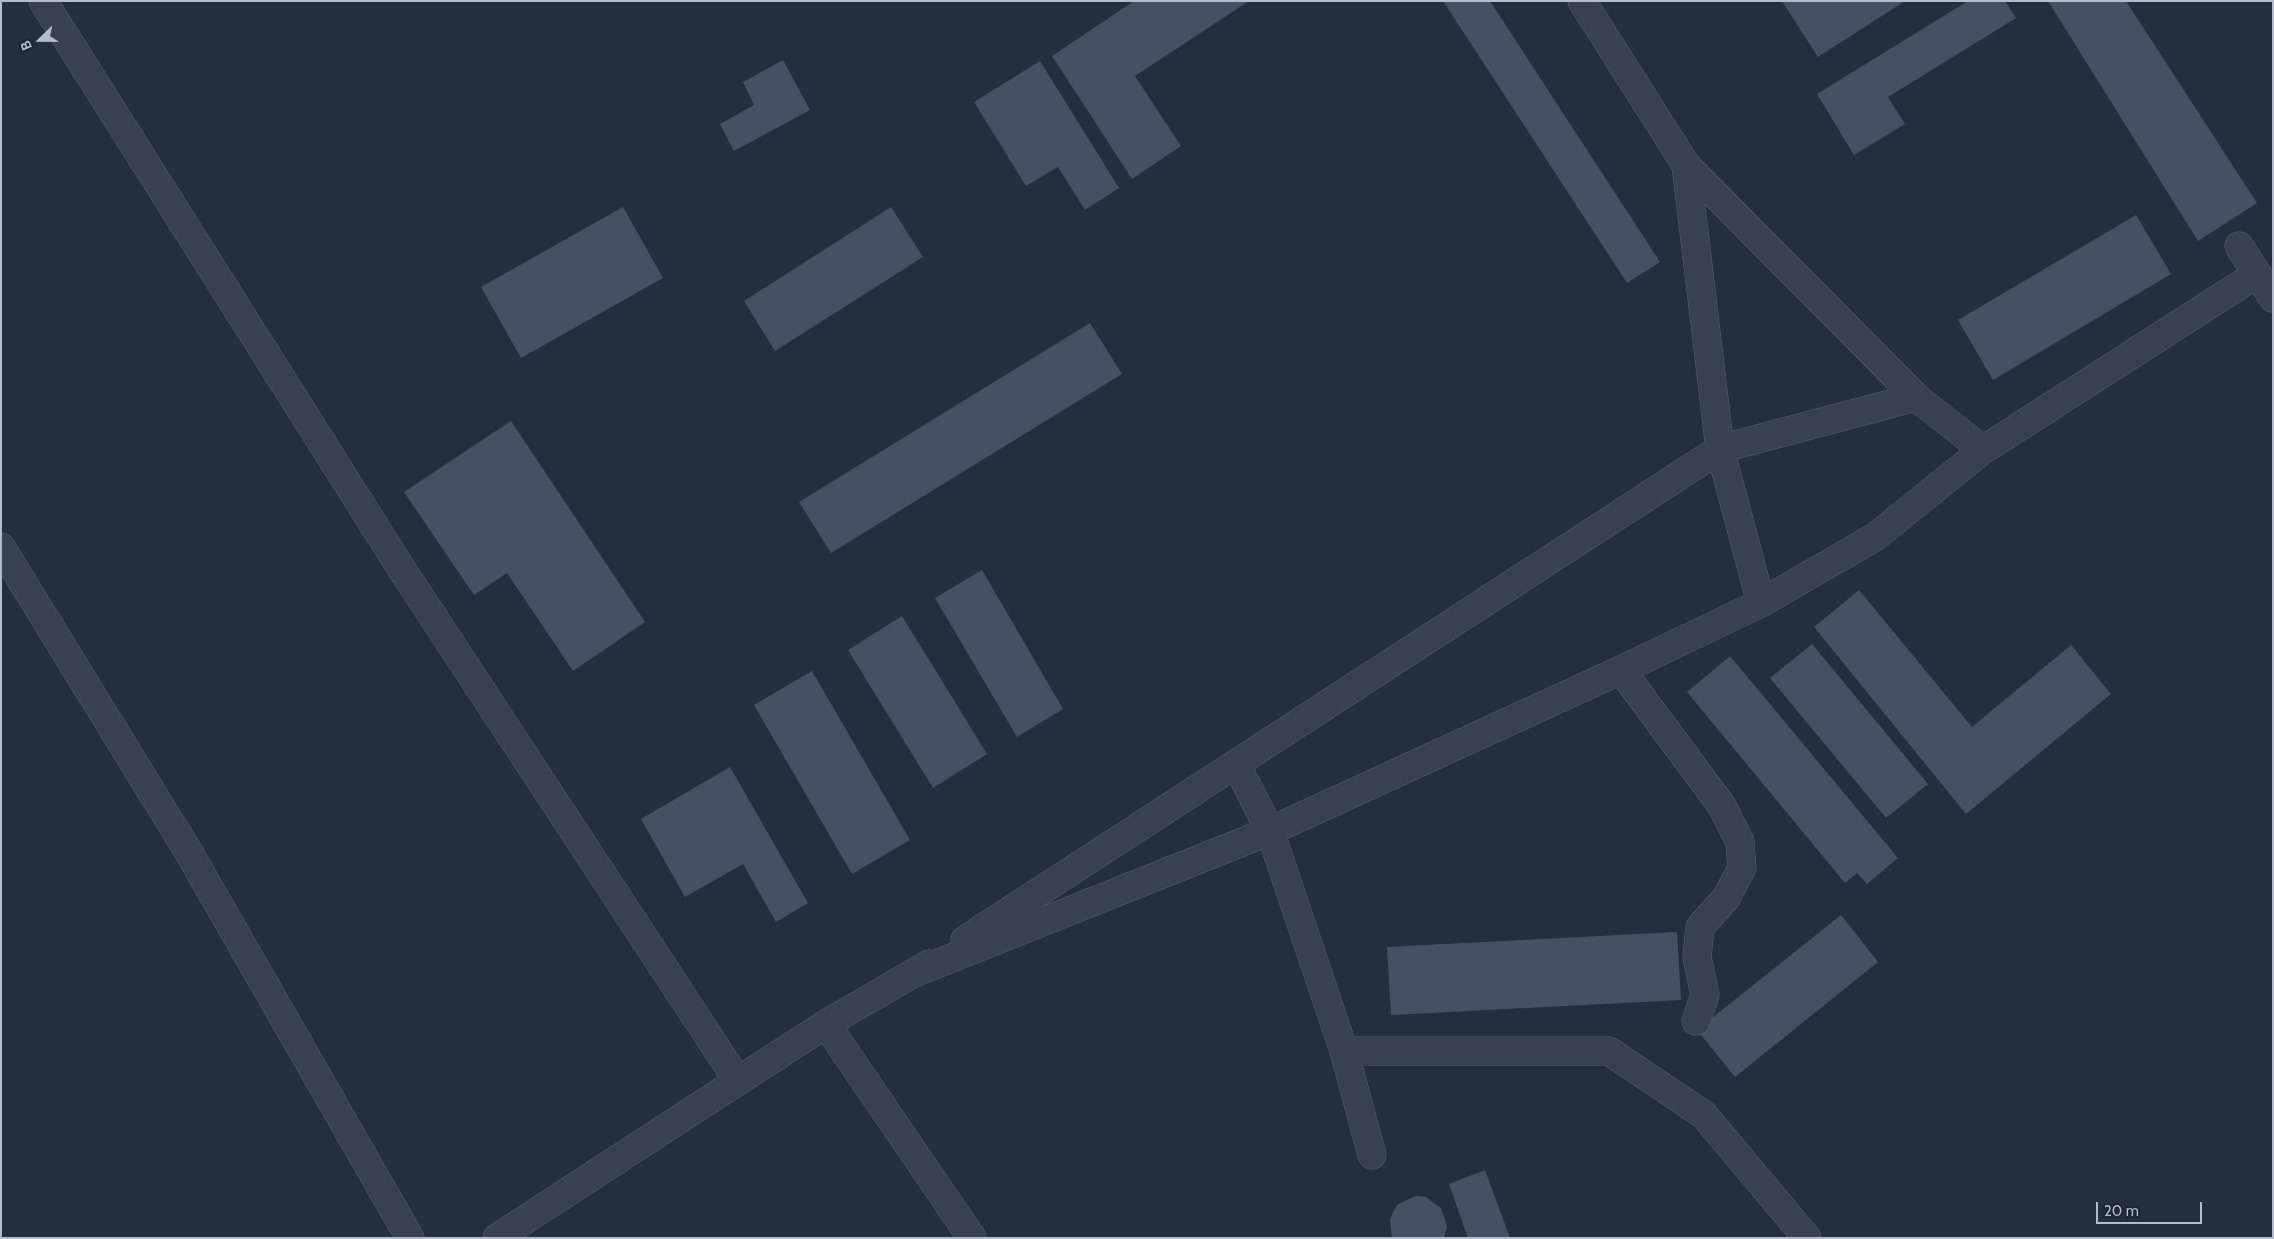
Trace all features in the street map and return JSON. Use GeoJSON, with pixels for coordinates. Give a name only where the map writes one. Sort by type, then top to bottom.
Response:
{"type":"FeatureCollection","features":[{"type":"Feature","properties":{"kind":"street"},"geometry":{"type":"LineString","coordinates":[[43,1],[401,568],[738,1081]]}},
{"type":"Feature","properties":{"kind":"street"},"geometry":{"type":"LineString","coordinates":[[1582,1],[1686,165],[1916,397],[1983,450]]}},
{"type":"Feature","properties":{"kind":"street"},"geometry":{"type":"LineString","coordinates":[[1686,165],[1720,449],[1761,603]]}},
{"type":"Feature","properties":{"kind":"street"},"geometry":{"type":"LineString","coordinates":[[2239,246],[2273,298]]}},
{"type":"Feature","properties":{"kind":"street"},"geometry":{"type":"LineString","coordinates":[[914,974],[1270,831],[1621,670],[1761,603],[1875,537],[1983,450],[2257,274]]}},
{"type":"Feature","properties":{"kind":"street"},"geometry":{"type":"LineString","coordinates":[[497,1238],[826,1024],[914,974],[1720,449],[1916,397]]}},
{"type":"Feature","properties":{"kind":"street"},"geometry":{"type":"LineString","coordinates":[[1,547],[188,851],[410,1238]]}},
{"type":"Feature","properties":{"kind":"street"},"geometry":{"type":"LineString","coordinates":[[1621,670],[1722,806],[1740,842],[1742,868],[1726,898],[1700,927],[1697,957],[1705,995],[1696,1021]]}},
{"type":"Feature","properties":{"kind":"street"},"geometry":{"type":"LineString","coordinates":[[1236,764],[1270,831],[1344,1050],[1372,1155]]}},
{"type":"Feature","properties":{"kind":"street"},"geometry":{"type":"LineString","coordinates":[[826,1024],[972,1238]]}},
{"type":"Feature","properties":{"kind":"street"},"geometry":{"type":"LineString","coordinates":[[1344,1050],[1609,1051],[1704,1115],[1807,1238]]}},
{"type":"Feature","properties":{"kind":"building"},"geometry":{"type":"Polygon","coordinates":[[[1134,1],[1249,1],[1135,76],[1181,146],[1132,179],[1052,56],[1134,1]]]}},
{"type":"Feature","properties":{"kind":"building"},"geometry":{"type":"Polygon","coordinates":[[[1443,1],[1490,1],[1660,262],[1627,283],[1443,1]]]}},
{"type":"Feature","properties":{"kind":"building"},"geometry":{"type":"Polygon","coordinates":[[[1782,1],[1905,1],[1818,57],[1782,1]]]}},
{"type":"Feature","properties":{"kind":"building"},"geometry":{"type":"Polygon","coordinates":[[[1968,1],[2005,1],[2016,18],[1888,97],[1905,124],[1854,155],[1817,94],[1968,1]]]}},
{"type":"Feature","properties":{"kind":"building"},"geometry":{"type":"Polygon","coordinates":[[[2048,1],[2126,1],[2257,203],[2198,241],[2048,1]]]}},
{"type":"Feature","properties":{"kind":"building"},"geometry":{"type":"Polygon","coordinates":[[[783,60],[810,110],[734,151],[720,124],[754,105],[743,82],[783,60]]]}},
{"type":"Feature","properties":{"kind":"building"},"geometry":{"type":"Polygon","coordinates":[[[1040,61],[1119,188],[1085,210],[1058,167],[1026,186],[974,102],[1040,61]]]}},
{"type":"Feature","properties":{"kind":"building"},"geometry":{"type":"Polygon","coordinates":[[[623,207],[663,278],[521,358],[481,287],[623,207]]]}},
{"type":"Feature","properties":{"kind":"building"},"geometry":{"type":"Polygon","coordinates":[[[891,207],[923,257],[775,351],[744,301],[891,207]]]}},
{"type":"Feature","properties":{"kind":"building"},"geometry":{"type":"Polygon","coordinates":[[[2136,215],[2171,274],[1993,380],[1958,320],[2136,215]]]}},
{"type":"Feature","properties":{"kind":"building"},"geometry":{"type":"Polygon","coordinates":[[[1090,323],[1122,374],[831,553],[799,502],[1090,323]]]}},
{"type":"Feature","properties":{"kind":"building"},"geometry":{"type":"Polygon","coordinates":[[[511,421],[645,622],[573,671],[507,573],[474,595],[404,492],[511,421]]]}},
{"type":"Feature","properties":{"kind":"building"},"geometry":{"type":"Polygon","coordinates":[[[982,570],[1063,709],[1017,737],[935,598],[982,570]]]}},
{"type":"Feature","properties":{"kind":"building"},"geometry":{"type":"Polygon","coordinates":[[[1859,590],[1972,727],[2071,645],[2111,694],[1966,814],[1814,627],[1859,590]]]}},
{"type":"Feature","properties":{"kind":"building"},"geometry":{"type":"Polygon","coordinates":[[[902,616],[987,754],[933,788],[848,650],[902,616]]]}},
{"type":"Feature","properties":{"kind":"building"},"geometry":{"type":"Polygon","coordinates":[[[1812,644],[1928,784],[1886,818],[1770,678],[1812,644]]]}},
{"type":"Feature","properties":{"kind":"building"},"geometry":{"type":"Polygon","coordinates":[[[1730,656],[1898,858],[1867,884],[1857,873],[1845,883],[1687,692],[1730,656]]]}},
{"type":"Feature","properties":{"kind":"building"},"geometry":{"type":"Polygon","coordinates":[[[812,671],[910,840],[852,874],[754,705],[812,671]]]}},
{"type":"Feature","properties":{"kind":"building"},"geometry":{"type":"Polygon","coordinates":[[[730,767],[808,903],[776,922],[743,864],[685,897],[641,819],[730,767]]]}},
{"type":"Feature","properties":{"kind":"building"},"geometry":{"type":"Polygon","coordinates":[[[1841,915],[1878,962],[1735,1077],[1697,1030],[1841,915]]]}},
{"type":"Feature","properties":{"kind":"building"},"geometry":{"type":"Polygon","coordinates":[[[1677,932],[1681,1000],[1391,1015],[1387,947],[1677,932]]]}},
{"type":"Feature","properties":{"kind":"building"},"geometry":{"type":"Polygon","coordinates":[[[1485,1170],[1510,1238],[1468,1238],[1449,1184],[1485,1170]]]}},
{"type":"Feature","properties":{"kind":"building"},"geometry":{"type":"Polygon","coordinates":[[[1416,1196],[1426,1197],[1441,1208],[1447,1226],[1444,1238],[1392,1238],[1390,1220],[1393,1212],[1398,1204],[1416,1196]]]}}]}
